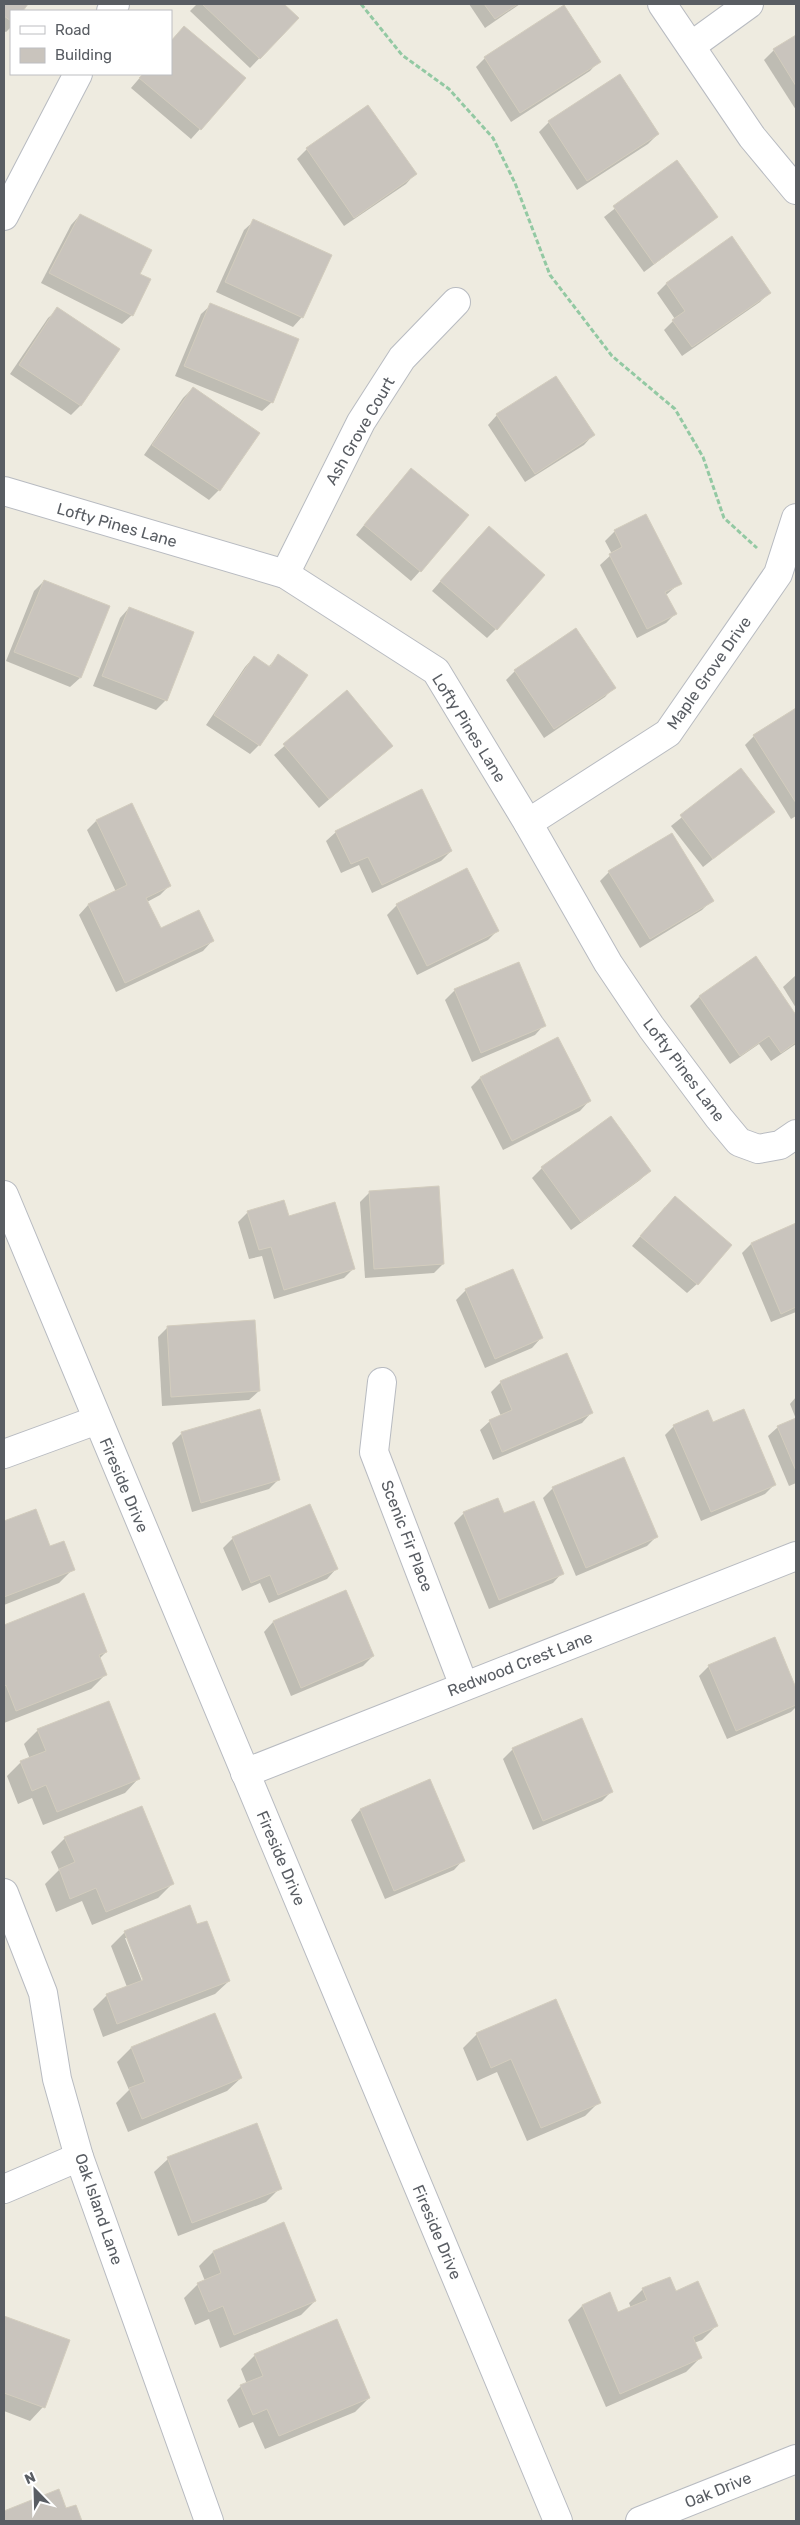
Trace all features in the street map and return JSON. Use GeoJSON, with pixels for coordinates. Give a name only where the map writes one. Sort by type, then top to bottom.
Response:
{"type":"FeatureCollection","features":[{"type":"Feature","properties":{"kind":"street"},"geometry":{"type":"LineString","coordinates":[[662,4],[752,137],[796,190]]}},
{"type":"Feature","properties":{"kind":"street"},"geometry":{"type":"LineString","coordinates":[[691,46],[749,4]]}},
{"type":"Feature","properties":{"kind":"street"},"geometry":{"type":"LineString","coordinates":[[4,216],[77,75]]}},
{"type":"Feature","properties":{"kind":"street","name":"Ash Grove Court"},"geometry":{"type":"LineString","coordinates":[[284,574],[361,422],[402,358],[456,302]]}},
{"type":"Feature","properties":{"kind":"street","name":"Lofty Pines Lane"},"geometry":{"type":"LineString","coordinates":[[4,491],[284,574],[436,671],[528,823],[608,963],[651,1027],[719,1118],[739,1142],[758,1149],[788,1140]]}},
{"type":"Feature","properties":{"kind":"street","name":"Maple Grove Drive"},"geometry":{"type":"LineString","coordinates":[[528,823],[668,733],[778,574],[796,518]]}},
{"type":"Feature","properties":{"kind":"street","name":"Fireside Drive"},"geometry":{"type":"LineString","coordinates":[[4,1195],[558,2521]]}},
{"type":"Feature","properties":{"kind":"street","name":"Scenic Fir Place"},"geometry":{"type":"LineString","coordinates":[[382,1382],[374,1452],[464,1686]]}},
{"type":"Feature","properties":{"kind":"street"},"geometry":{"type":"LineString","coordinates":[[4,1454],[97,1420]]}},
{"type":"Feature","properties":{"kind":"street","name":"Redwood Crest Lane"},"geometry":{"type":"LineString","coordinates":[[246,1774],[796,1556]]}},
{"type":"Feature","properties":{"kind":"street","name":"Oak Island Lane"},"geometry":{"type":"LineString","coordinates":[[4,1894],[43,1994],[57,2079],[79,2157],[209,2521]]}},
{"type":"Feature","properties":{"kind":"street"},"geometry":{"type":"LineString","coordinates":[[4,2189],[79,2157]]}},
{"type":"Feature","properties":{"kind":"street","name":"Oak Drive"},"geometry":{"type":"LineString","coordinates":[[640,2521],[796,2458]]}},
{"type":"Feature","properties":{"kind":"path"},"geometry":{"type":"LineString","coordinates":[[361,4],[402,55],[449,89],[493,138],[515,183],[550,275],[612,356],[676,409],[703,457],[724,518],[758,549],[778,574]]}},
{"type":"Feature","properties":{"kind":"building"},"geometry":{"type":"Polygon","coordinates":[[[4,4],[28,4],[24,10],[10,10],[10,20],[4,16],[4,4]]]}},
{"type":"Feature","properties":{"kind":"building"},"geometry":{"type":"Polygon","coordinates":[[[202,4],[284,4],[299,18],[260,59],[202,4]]]}},
{"type":"Feature","properties":{"kind":"building"},"geometry":{"type":"Polygon","coordinates":[[[484,4],[518,4],[495,19],[484,4]]]}},
{"type":"Feature","properties":{"kind":"building"},"geometry":{"type":"Polygon","coordinates":[[[564,5],[601,62],[520,113],[484,57],[564,5]]]}},
{"type":"Feature","properties":{"kind":"building"},"geometry":{"type":"Polygon","coordinates":[[[184,26],[246,78],[201,130],[139,78],[142,75],[172,75],[172,40],[184,26]]]}},
{"type":"Feature","properties":{"kind":"building"},"geometry":{"type":"Polygon","coordinates":[[[796,35],[796,86],[773,49],[796,35]]]}},
{"type":"Feature","properties":{"kind":"building"},"geometry":{"type":"Polygon","coordinates":[[[620,74],[659,134],[587,181],[548,121],[620,74]]]}},
{"type":"Feature","properties":{"kind":"building"},"geometry":{"type":"Polygon","coordinates":[[[368,105],[417,174],[354,218],[306,148],[368,105]]]}},
{"type":"Feature","properties":{"kind":"building"},"geometry":{"type":"Polygon","coordinates":[[[677,160],[718,217],[654,264],[613,206],[677,160]]]}},
{"type":"Feature","properties":{"kind":"building"},"geometry":{"type":"Polygon","coordinates":[[[80,214],[152,250],[140,274],[151,279],[133,316],[49,273],[80,214]]]}},
{"type":"Feature","properties":{"kind":"building"},"geometry":{"type":"Polygon","coordinates":[[[253,219],[332,255],[303,318],[225,282],[253,219]]]}},
{"type":"Feature","properties":{"kind":"building"},"geometry":{"type":"Polygon","coordinates":[[[732,236],[771,293],[692,347],[672,320],[685,311],[666,283],[732,236]]]}},
{"type":"Feature","properties":{"kind":"building"},"geometry":{"type":"Polygon","coordinates":[[[210,303],[299,339],[273,403],[184,366],[210,303]]]}},
{"type":"Feature","properties":{"kind":"building"},"geometry":{"type":"Polygon","coordinates":[[[57,307],[120,349],[81,406],[19,365],[57,307]]]}},
{"type":"Feature","properties":{"kind":"building"},"geometry":{"type":"Polygon","coordinates":[[[556,376],[595,435],[535,474],[496,414],[556,376]]]}},
{"type":"Feature","properties":{"kind":"building"},"geometry":{"type":"Polygon","coordinates":[[[193,387],[260,433],[220,491],[152,445],[193,387]]]}},
{"type":"Feature","properties":{"kind":"building"},"geometry":{"type":"Polygon","coordinates":[[[411,468],[469,515],[421,572],[364,525],[411,468]]]}},
{"type":"Feature","properties":{"kind":"building"},"geometry":{"type":"Polygon","coordinates":[[[646,514],[682,584],[665,592],[677,614],[647,629],[609,554],[622,547],[614,530],[646,514]]]}},
{"type":"Feature","properties":{"kind":"building"},"geometry":{"type":"Polygon","coordinates":[[[489,526],[545,575],[497,630],[440,581],[489,526]]]}},
{"type":"Feature","properties":{"kind":"building"},"geometry":{"type":"Polygon","coordinates":[[[44,580],[110,606],[81,678],[14,652],[44,580]]]}},
{"type":"Feature","properties":{"kind":"building"},"geometry":{"type":"Polygon","coordinates":[[[129,607],[194,632],[167,701],[102,676],[129,607]]]}},
{"type":"Feature","properties":{"kind":"building"},"geometry":{"type":"Polygon","coordinates":[[[576,628],[616,688],[554,729],[514,670],[576,628]]]}},
{"type":"Feature","properties":{"kind":"building"},"geometry":{"type":"Polygon","coordinates":[[[278,654],[308,675],[260,746],[214,715],[254,656],[270,667],[278,654]]]}},
{"type":"Feature","properties":{"kind":"building"},"geometry":{"type":"Polygon","coordinates":[[[347,690],[393,746],[329,799],[283,744],[347,690]]]}},
{"type":"Feature","properties":{"kind":"building"},"geometry":{"type":"Polygon","coordinates":[[[796,708],[796,803],[753,735],[796,708]]]}},
{"type":"Feature","properties":{"kind":"building"},"geometry":{"type":"Polygon","coordinates":[[[741,768],[775,812],[713,859],[680,815],[741,768]]]}},
{"type":"Feature","properties":{"kind":"building"},"geometry":{"type":"Polygon","coordinates":[[[422,789],[452,851],[382,885],[368,857],[351,864],[335,831],[422,789]]]}},
{"type":"Feature","properties":{"kind":"building"},"geometry":{"type":"Polygon","coordinates":[[[132,803],[171,886],[146,898],[161,928],[199,910],[214,941],[125,983],[88,904],[127,885],[96,820],[132,803]]]}},
{"type":"Feature","properties":{"kind":"building"},"geometry":{"type":"Polygon","coordinates":[[[672,833],[714,901],[650,939],[608,871],[672,833]]]}},
{"type":"Feature","properties":{"kind":"building"},"geometry":{"type":"Polygon","coordinates":[[[467,868],[499,931],[427,966],[396,904],[467,868]]]}},
{"type":"Feature","properties":{"kind":"building"},"geometry":{"type":"Polygon","coordinates":[[[756,956],[796,1015],[796,1042],[781,1053],[769,1036],[740,1056],[699,996],[756,956]]]}},
{"type":"Feature","properties":{"kind":"building"},"geometry":{"type":"Polygon","coordinates":[[[519,962],[546,1026],[481,1053],[454,989],[519,962]]]}},
{"type":"Feature","properties":{"kind":"building"},"geometry":{"type":"Polygon","coordinates":[[[558,1037],[591,1101],[512,1141],[480,1077],[558,1037]]]}},
{"type":"Feature","properties":{"kind":"building"},"geometry":{"type":"Polygon","coordinates":[[[611,1116],[651,1171],[581,1222],[541,1167],[611,1116]]]}},
{"type":"Feature","properties":{"kind":"building"},"geometry":{"type":"Polygon","coordinates":[[[439,1186],[444,1264],[374,1269],[369,1191],[439,1186]]]}},
{"type":"Feature","properties":{"kind":"building"},"geometry":{"type":"Polygon","coordinates":[[[675,1196],[732,1245],[698,1285],[640,1236],[675,1196]]]}},
{"type":"Feature","properties":{"kind":"building"},"geometry":{"type":"Polygon","coordinates":[[[284,1200],[289,1216],[335,1202],[355,1269],[284,1290],[271,1247],[259,1250],[247,1211],[284,1200]]]}},
{"type":"Feature","properties":{"kind":"building"},"geometry":{"type":"Polygon","coordinates":[[[796,1223],[796,1307],[781,1314],[751,1243],[796,1223]]]}},
{"type":"Feature","properties":{"kind":"building"},"geometry":{"type":"Polygon","coordinates":[[[513,1269],[543,1338],[495,1359],[465,1289],[513,1269]]]}},
{"type":"Feature","properties":{"kind":"building"},"geometry":{"type":"Polygon","coordinates":[[[255,1320],[260,1391],[171,1397],[167,1326],[255,1320]]]}},
{"type":"Feature","properties":{"kind":"building"},"geometry":{"type":"Polygon","coordinates":[[[567,1353],[593,1413],[502,1452],[489,1420],[512,1410],[500,1381],[567,1353]]]}},
{"type":"Feature","properties":{"kind":"building"},"geometry":{"type":"Polygon","coordinates":[[[260,1409],[280,1480],[201,1503],[181,1432],[260,1409]]]}},
{"type":"Feature","properties":{"kind":"building"},"geometry":{"type":"Polygon","coordinates":[[[744,1409],[776,1485],[711,1512],[673,1425],[708,1410],[713,1422],[744,1409]]]}},
{"type":"Feature","properties":{"kind":"building"},"geometry":{"type":"Polygon","coordinates":[[[796,1418],[796,1471],[777,1426],[796,1418]]]}},
{"type":"Feature","properties":{"kind":"building"},"geometry":{"type":"Polygon","coordinates":[[[624,1457],[658,1537],[586,1568],[552,1487],[624,1457]]]}},
{"type":"Feature","properties":{"kind":"building"},"geometry":{"type":"Polygon","coordinates":[[[498,1498],[504,1513],[534,1501],[564,1574],[499,1600],[463,1512],[498,1498]]]}},
{"type":"Feature","properties":{"kind":"building"},"geometry":{"type":"Polygon","coordinates":[[[310,1504],[338,1569],[278,1595],[270,1575],[251,1583],[232,1537],[310,1504]]]}},
{"type":"Feature","properties":{"kind":"building"},"geometry":{"type":"Polygon","coordinates":[[[36,1509],[50,1546],[64,1541],[75,1570],[4,1597],[4,1521],[36,1509]]]}},
{"type":"Feature","properties":{"kind":"building"},"geometry":{"type":"Polygon","coordinates":[[[346,1590],[374,1656],[301,1688],[273,1621],[346,1590]]]}},
{"type":"Feature","properties":{"kind":"building"},"geometry":{"type":"Polygon","coordinates":[[[84,1593],[107,1652],[99,1655],[107,1675],[16,1711],[6,1685],[4,1687],[4,1625],[84,1593]]]}},
{"type":"Feature","properties":{"kind":"building"},"geometry":{"type":"Polygon","coordinates":[[[775,1637],[796,1688],[796,1705],[736,1731],[708,1665],[775,1637]]]}},
{"type":"Feature","properties":{"kind":"building"},"geometry":{"type":"Polygon","coordinates":[[[109,1701],[140,1779],[57,1812],[46,1785],[32,1791],[20,1761],[46,1751],[37,1729],[109,1701]]]}},
{"type":"Feature","properties":{"kind":"building"},"geometry":{"type":"Polygon","coordinates":[[[582,1718],[613,1792],[543,1821],[512,1748],[582,1718]]]}},
{"type":"Feature","properties":{"kind":"building"},"geometry":{"type":"Polygon","coordinates":[[[430,1779],[465,1861],[394,1891],[360,1809],[430,1779]]]}},
{"type":"Feature","properties":{"kind":"building"},"geometry":{"type":"Polygon","coordinates":[[[142,1806],[174,1884],[106,1912],[96,1888],[70,1899],[59,1869],[75,1862],[64,1837],[142,1806]]]}},
{"type":"Feature","properties":{"kind":"building"},"geometry":{"type":"Polygon","coordinates":[[[190,1905],[197,1924],[207,1921],[230,1981],[117,2024],[106,1994],[143,1980],[124,1931],[190,1905]]]}},
{"type":"Feature","properties":{"kind":"building"},"geometry":{"type":"Polygon","coordinates":[[[556,1999],[601,2103],[541,2128],[511,2059],[491,2068],[476,2033],[556,1999]]]}},
{"type":"Feature","properties":{"kind":"building"},"geometry":{"type":"Polygon","coordinates":[[[215,2013],[242,2078],[142,2119],[129,2088],[145,2082],[131,2047],[215,2013]]]}},
{"type":"Feature","properties":{"kind":"building"},"geometry":{"type":"Polygon","coordinates":[[[257,2123],[282,2189],[192,2223],[167,2157],[257,2123]]]}},
{"type":"Feature","properties":{"kind":"building"},"geometry":{"type":"Polygon","coordinates":[[[284,2222],[316,2301],[234,2335],[223,2306],[209,2312],[197,2283],[221,2273],[213,2251],[284,2222]]]}},
{"type":"Feature","properties":{"kind":"building"},"geometry":{"type":"Polygon","coordinates":[[[670,2277],[676,2291],[698,2281],[718,2326],[693,2337],[702,2358],[620,2394],[582,2305],[610,2292],[618,2312],[647,2300],[642,2288],[670,2277]]]}},
{"type":"Feature","properties":{"kind":"building"},"geometry":{"type":"Polygon","coordinates":[[[4,2316],[70,2340],[45,2408],[4,2393],[4,2316]]]}},
{"type":"Feature","properties":{"kind":"building"},"geometry":{"type":"Polygon","coordinates":[[[337,2319],[370,2398],[279,2436],[267,2409],[253,2415],[240,2385],[263,2376],[254,2354],[337,2319]]]}},
{"type":"Feature","properties":{"kind":"building"},"geometry":{"type":"Polygon","coordinates":[[[59,2489],[66,2508],[76,2505],[82,2521],[4,2521],[4,2511],[59,2489]]]}}]}
